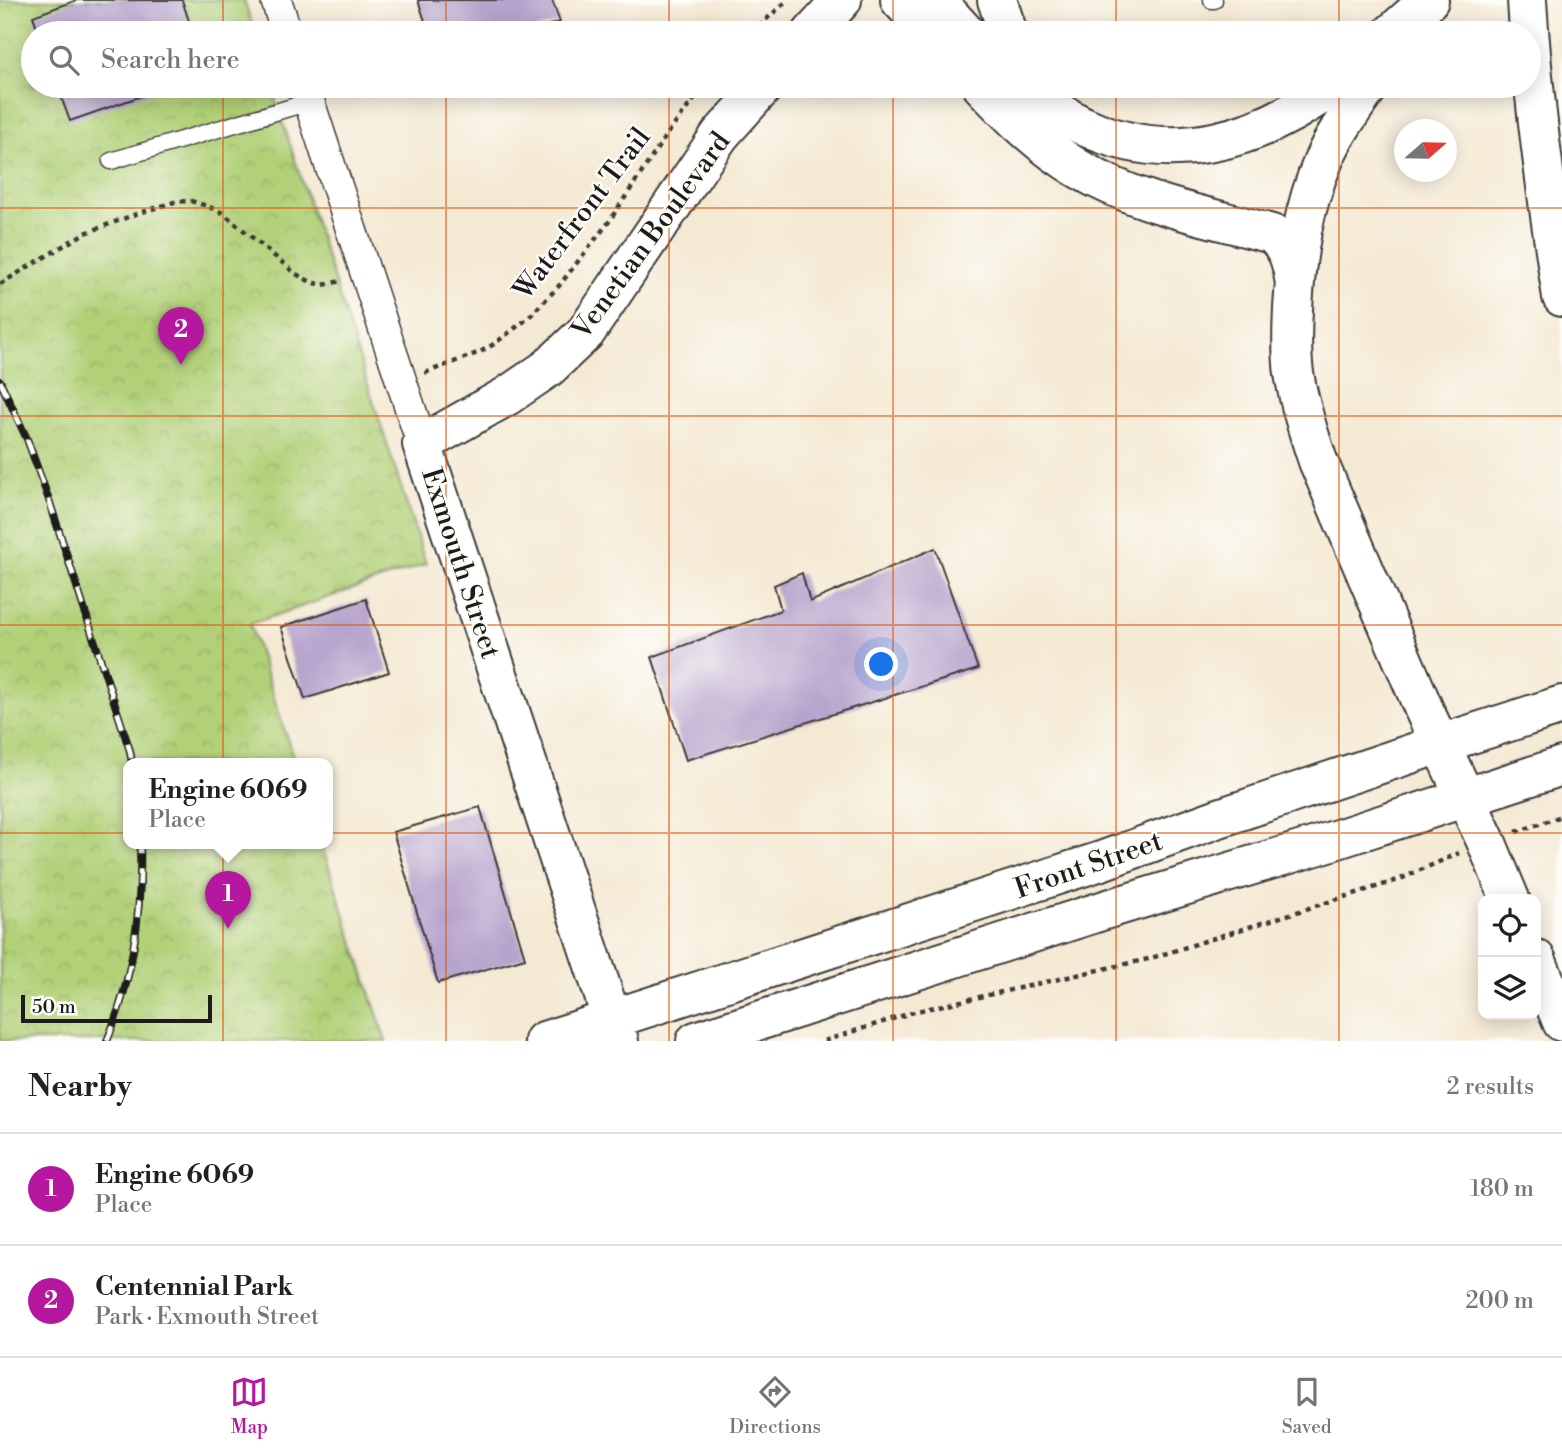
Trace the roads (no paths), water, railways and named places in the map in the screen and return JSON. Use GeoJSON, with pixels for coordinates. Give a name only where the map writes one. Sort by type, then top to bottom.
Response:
{"type":"FeatureCollection","features":[{"type":"Feature","properties":{"kind":"main road"},"geometry":{"type":"LineString","coordinates":[[823,21],[842,0]]}},
{"type":"Feature","properties":{"kind":"main road"},"geometry":{"type":"LineString","coordinates":[[900,0],[920,21]]}},
{"type":"Feature","properties":{"kind":"main road"},"geometry":{"type":"LineString","coordinates":[[936,0],[955,21]]}},
{"type":"Feature","properties":{"kind":"main road"},"geometry":{"type":"LineString","coordinates":[[997,0],[1004,21]]}},
{"type":"Feature","properties":{"kind":"main road"},"geometry":{"type":"LineString","coordinates":[[1405,21],[1429,0]]}},
{"type":"Feature","properties":{"kind":"main road"},"geometry":{"type":"LineString","coordinates":[[1420,21],[1437,0]]}},
{"type":"Feature","properties":{"kind":"main road"},"geometry":{"type":"LineString","coordinates":[[1528,0],[1529,21]]}},
{"type":"Feature","properties":{"kind":"main road","name":"Venetian Boulevard"},"geometry":{"type":"LineString","coordinates":[[422,444],[507,396],[548,368],[586,332],[720,135],[753,98]]}},
{"type":"Feature","properties":{"kind":"main road"},"geometry":{"type":"LineString","coordinates":[[994,98],[1037,140],[1080,170],[1109,185],[1137,196],[1272,234],[1287,249],[1294,278]]}},
{"type":"Feature","properties":{"kind":"main road"},"geometry":{"type":"LineString","coordinates":[[1049,99],[1083,126],[1108,136],[1134,143],[1184,147],[1216,142],[1272,124],[1316,98]]}},
{"type":"Feature","properties":{"kind":"main road"},"geometry":{"type":"LineString","coordinates":[[1361,98],[1325,156],[1301,229],[1294,278],[1293,371],[1304,419],[1318,461],[1508,894]]}},
{"type":"Feature","properties":{"kind":"main road"},"geometry":{"type":"LineString","coordinates":[[1536,98],[1544,176],[1562,297]]}},
{"type":"Feature","properties":{"kind":"main road","name":"Exmouth Street"},"geometry":{"type":"LineString","coordinates":[[422,444],[616,1030]]}},
{"type":"Feature","properties":{"kind":"main road","name":"Front Street"},"geometry":{"type":"LineString","coordinates":[[544,1041],[616,1030],[1216,819],[1562,705]]}},
{"type":"Feature","properties":{"kind":"main road","name":"Front Street"},"geometry":{"type":"LineString","coordinates":[[696,1041],[1562,766]]}},
{"type":"Feature","properties":{"kind":"main road"},"geometry":{"type":"LineString","coordinates":[[1541,972],[1562,1022]]}},
{"type":"Feature","properties":{"kind":"street"},"geometry":{"type":"LineString","coordinates":[[276,0],[283,21]]}},
{"type":"Feature","properties":{"kind":"street","name":"Exmouth Street"},"geometry":{"type":"LineString","coordinates":[[308,98],[422,444]]}},
{"type":"Feature","properties":{"kind":"lane"},"geometry":{"type":"LineString","coordinates":[[111,160],[295,98]]}},
{"type":"Feature","properties":{"kind":"railway"},"geometry":{"type":"LineString","coordinates":[[0,381],[27,439],[49,500],[131,758]]}},
{"type":"Feature","properties":{"kind":"railway"},"geometry":{"type":"LineString","coordinates":[[107,1041],[123,993],[134,944],[140,849]]}},
{"type":"Feature","properties":{"kind":"place","name":"Centennial Park"},"geometry":{"type":"Point","coordinates":[181,365]}},
{"type":"Feature","properties":{"kind":"place","name":"Engine 6069"},"geometry":{"type":"Point","coordinates":[228,929]}}]}
